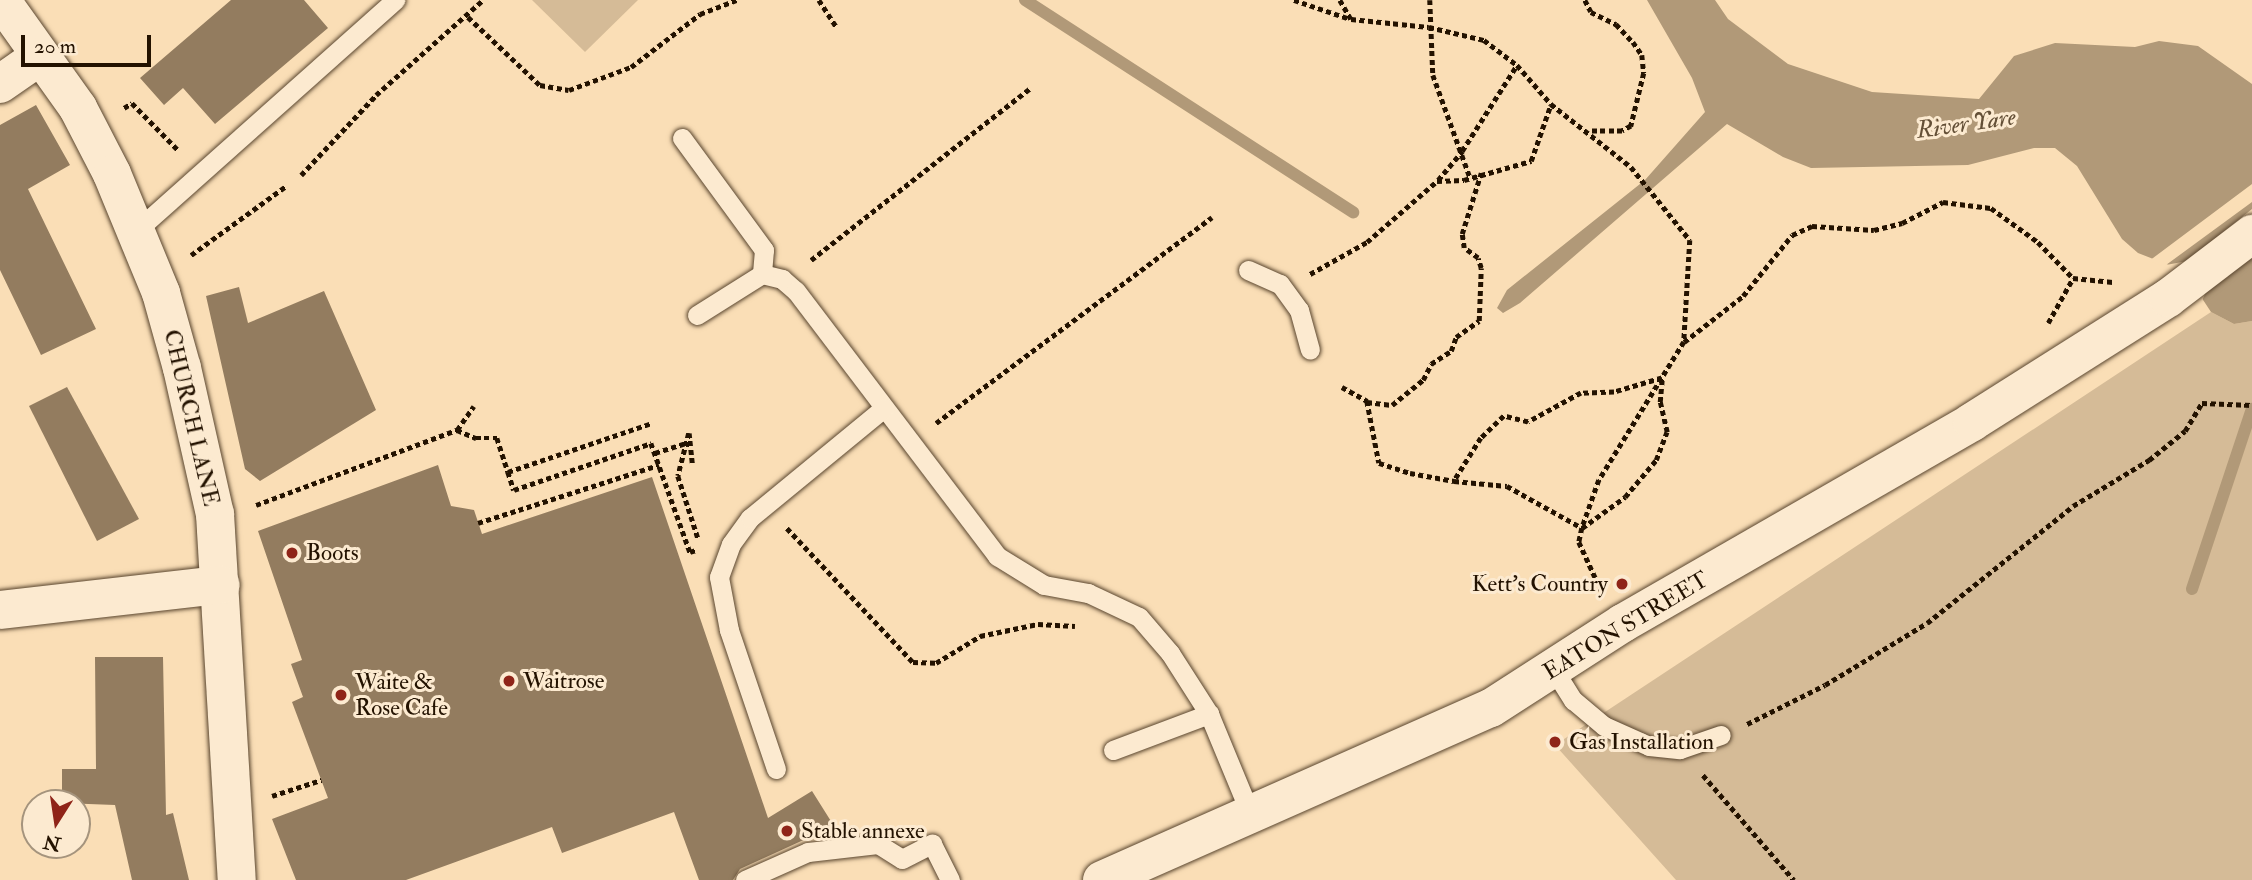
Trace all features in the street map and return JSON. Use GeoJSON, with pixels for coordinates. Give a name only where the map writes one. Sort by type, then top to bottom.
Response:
{"type":"FeatureCollection","features":[{"type":"Feature","properties":{"kind":"street","name":"CHURCH LANE"},"geometry":{"type":"LineString","coordinates":[[1,0],[90,130],[137,230],[182,369],[215,514],[237,880]]}},
{"type":"Feature","properties":{"kind":"street"},"geometry":{"type":"LineString","coordinates":[[0,85],[38,57]]}},
{"type":"Feature","properties":{"kind":"street","name":"EATON STREET"},"geometry":{"type":"LineString","coordinates":[[1102,880],[1491,708],[1554,670],[1623,623],[1972,422],[2126,323],[2252,234]]}},
{"type":"Feature","properties":{"kind":"street"},"geometry":{"type":"LineString","coordinates":[[0,610],[221,584]]}},
{"type":"Feature","properties":{"kind":"lane"},"geometry":{"type":"LineString","coordinates":[[137,230],[396,0]]}},
{"type":"Feature","properties":{"kind":"lane"},"geometry":{"type":"LineString","coordinates":[[682,138],[764,250],[762,274]]}},
{"type":"Feature","properties":{"kind":"lane"},"geometry":{"type":"LineString","coordinates":[[1248,270],[1280,284],[1299,310],[1310,350]]}},
{"type":"Feature","properties":{"kind":"lane"},"geometry":{"type":"LineString","coordinates":[[697,315],[762,274],[782,279],[796,291],[997,556],[1044,585],[1088,593],[1139,617],[1170,653],[1209,714],[1251,813]]}},
{"type":"Feature","properties":{"kind":"lane"},"geometry":{"type":"LineString","coordinates":[[776,769],[729,630],[719,577],[732,544],[750,519],[768,507],[808,468],[884,408]]}},
{"type":"Feature","properties":{"kind":"lane"},"geometry":{"type":"LineString","coordinates":[[1554,670],[1573,700],[1604,726],[1649,746],[1680,749],[1721,734]]}},
{"type":"Feature","properties":{"kind":"lane"},"geometry":{"type":"LineString","coordinates":[[1113,750],[1209,714]]}},
{"type":"Feature","properties":{"kind":"lane"},"geometry":{"type":"LineString","coordinates":[[745,880],[808,852],[878,844],[902,859],[932,844],[950,880]]}},
{"type":"Feature","properties":{"kind":"path"},"geometry":{"type":"LineString","coordinates":[[301,175],[376,95],[468,17],[483,0]]}},
{"type":"Feature","properties":{"kind":"path"},"geometry":{"type":"LineString","coordinates":[[468,17],[540,85],[569,90],[631,67],[700,14],[737,0]]}},
{"type":"Feature","properties":{"kind":"path"},"geometry":{"type":"LineString","coordinates":[[819,0],[836,26]]}},
{"type":"Feature","properties":{"kind":"path"},"geometry":{"type":"LineString","coordinates":[[1294,0],[1351,19],[1429,27],[1485,40],[1517,65],[1551,104],[1590,131],[1631,167],[1690,240],[1685,342]]}},
{"type":"Feature","properties":{"kind":"path"},"geometry":{"type":"LineString","coordinates":[[1340,0],[1351,19]]}},
{"type":"Feature","properties":{"kind":"path"},"geometry":{"type":"LineString","coordinates":[[1430,0],[1433,75],[1470,177]]}},
{"type":"Feature","properties":{"kind":"path"},"geometry":{"type":"LineString","coordinates":[[1585,0],[1591,12],[1616,24],[1633,42],[1642,55],[1644,73],[1631,126],[1622,131],[1590,131]]}},
{"type":"Feature","properties":{"kind":"path"},"geometry":{"type":"LineString","coordinates":[[1286,292],[1390,225],[1437,181],[1462,151],[1517,65]]}},
{"type":"Feature","properties":{"kind":"path"},"geometry":{"type":"LineString","coordinates":[[796,291],[822,273],[810,258],[1030,88]]}},
{"type":"Feature","properties":{"kind":"path"},"geometry":{"type":"LineString","coordinates":[[90,130],[132,103],[200,174]]}},
{"type":"Feature","properties":{"kind":"path"},"geometry":{"type":"LineString","coordinates":[[1437,181],[1470,177],[1531,161],[1551,104]]}},
{"type":"Feature","properties":{"kind":"path"},"geometry":{"type":"LineString","coordinates":[[1342,387],[1367,401],[1392,405],[1451,351],[1456,337],[1479,321],[1481,268],[1478,258],[1464,248],[1462,234],[1481,173]]}},
{"type":"Feature","properties":{"kind":"path"},"geometry":{"type":"LineString","coordinates":[[189,256],[286,186]]}},
{"type":"Feature","properties":{"kind":"path"},"geometry":{"type":"LineString","coordinates":[[1594,578],[1578,542],[1599,480],[1685,342],[1743,296],[1792,235],[1812,226],[1874,230],[1902,223],[1943,202],[1991,208],[2038,242],[2073,278]]}},
{"type":"Feature","properties":{"kind":"path"},"geometry":{"type":"LineString","coordinates":[[909,442],[1212,216]]}},
{"type":"Feature","properties":{"kind":"path"},"geometry":{"type":"LineString","coordinates":[[1454,481],[1465,458],[1504,416],[1528,422],[1581,393],[1614,391],[1662,378]]}},
{"type":"Feature","properties":{"kind":"path"},"geometry":{"type":"LineString","coordinates":[[1582,528],[1625,498],[1656,460],[1667,432],[1660,402],[1662,378]]}},
{"type":"Feature","properties":{"kind":"path"},"geometry":{"type":"LineString","coordinates":[[1367,401],[1379,463],[1454,481],[1507,486],[1528,502],[1582,528]]}},
{"type":"Feature","properties":{"kind":"path"},"geometry":{"type":"LineString","coordinates":[[1721,734],[1825,685],[1927,623],[2073,506],[2149,460],[2185,431],[2202,403],[2252,405]]}},
{"type":"Feature","properties":{"kind":"path"},"geometry":{"type":"LineString","coordinates":[[215,514],[260,504],[457,430],[474,406]]}},
{"type":"Feature","properties":{"kind":"path"},"geometry":{"type":"LineString","coordinates":[[508,472],[652,424]]}},
{"type":"Feature","properties":{"kind":"path"},"geometry":{"type":"LineString","coordinates":[[457,430],[475,438],[497,438],[514,490],[651,443],[690,552]]}},
{"type":"Feature","properties":{"kind":"path"},"geometry":{"type":"LineString","coordinates":[[692,463],[689,433],[678,476],[701,548]]}},
{"type":"Feature","properties":{"kind":"path"},"geometry":{"type":"LineString","coordinates":[[655,453],[686,443]]}},
{"type":"Feature","properties":{"kind":"path"},"geometry":{"type":"LineString","coordinates":[[478,523],[659,465]]}},
{"type":"Feature","properties":{"kind":"path"},"geometry":{"type":"LineString","coordinates":[[768,507],[913,662],[936,663],[980,636],[1038,624],[1086,629]]}},
{"type":"Feature","properties":{"kind":"path"},"geometry":{"type":"LineString","coordinates":[[1680,749],[1794,880]]}},
{"type":"Feature","properties":{"kind":"shaded area"},"geometry":{"type":"Polygon","coordinates":[[[532,0],[638,0],[585,52],[532,0]]]}},
{"type":"Feature","properties":{"kind":"shaded area"},"geometry":{"type":"Polygon","coordinates":[[[2211,312],[2234,324],[2252,321],[2252,880],[1676,880],[1555,745],[2211,312]]]}},
{"type":"Feature","properties":{"kind":"water","name":"River Yare"},"geometry":{"type":"Polygon","coordinates":[[[1647,0],[1715,0],[1728,19],[1788,64],[1872,92],[1979,99],[2014,56],[2055,43],[2135,47],[2159,41],[2198,46],[2252,84],[2252,321],[2234,324],[2211,312],[2184,271],[2138,253],[2122,239],[2077,166],[2055,148],[2034,148],[1968,165],[1811,168],[1783,157],[1727,124],[1520,303],[1503,313],[1497,308],[1507,290],[1645,180],[1705,112],[1692,78],[1647,0]]]}},
{"type":"Feature","properties":{"kind":"pier"},"geometry":{"type":"Polygon","coordinates":[[[2252,184],[2252,202],[2166,265],[2187,261],[2252,209],[2252,252],[2209,285],[2201,303],[2182,274],[2149,261],[2252,184]]]}},
{"type":"Feature","properties":{"kind":"building"},"geometry":{"type":"Polygon","coordinates":[[[231,0],[304,0],[328,28],[215,124],[183,88],[164,105],[140,78],[231,0]]]}},
{"type":"Feature","properties":{"kind":"building"},"geometry":{"type":"Polygon","coordinates":[[[36,105],[70,165],[28,189],[96,329],[41,355],[0,270],[0,125],[36,105]]]}},
{"type":"Feature","properties":{"kind":"building"},"geometry":{"type":"Polygon","coordinates":[[[239,287],[248,323],[324,291],[376,410],[260,481],[245,469],[206,296],[239,287]]]}},
{"type":"Feature","properties":{"kind":"building"},"geometry":{"type":"Polygon","coordinates":[[[67,387],[139,519],[97,541],[29,406],[67,387]]]}},
{"type":"Feature","properties":{"kind":"building","name":"Waitrose"},"geometry":{"type":"Polygon","coordinates":[[[438,465],[451,506],[474,510],[482,534],[652,477],[768,818],[812,791],[834,826],[740,869],[733,880],[699,880],[674,812],[562,853],[552,827],[406,880],[296,880],[272,819],[328,798],[292,702],[303,697],[291,664],[302,660],[258,531],[438,465]]]}},
{"type":"Feature","properties":{"kind":"building"},"geometry":{"type":"Polygon","coordinates":[[[95,657],[163,657],[166,815],[173,813],[189,880],[132,880],[115,805],[91,804],[91,789],[62,789],[62,769],[96,769],[95,657]]]}},
{"type":"Feature","properties":{"kind":"waterway"},"geometry":{"type":"LineString","coordinates":[[1025,0],[1353,212]]}},
{"type":"Feature","properties":{"kind":"waterway"},"geometry":{"type":"LineString","coordinates":[[2192,589],[2252,409]]}},
{"type":"Feature","properties":{"kind":"place","name":"Boots"},"geometry":{"type":"Point","coordinates":[292,553]}},
{"type":"Feature","properties":{"kind":"place","name":"Kett's Country"},"geometry":{"type":"Point","coordinates":[1622,584]}},
{"type":"Feature","properties":{"kind":"place","name":"Waitrose"},"geometry":{"type":"Point","coordinates":[509,681]}},
{"type":"Feature","properties":{"kind":"place","name":"Waite & Rose Cafe"},"geometry":{"type":"Point","coordinates":[341,695]}},
{"type":"Feature","properties":{"kind":"place","name":"Gas Installation"},"geometry":{"type":"Point","coordinates":[1555,742]}},
{"type":"Feature","properties":{"kind":"place","name":"Stable annexe"},"geometry":{"type":"Point","coordinates":[787,831]}}]}
